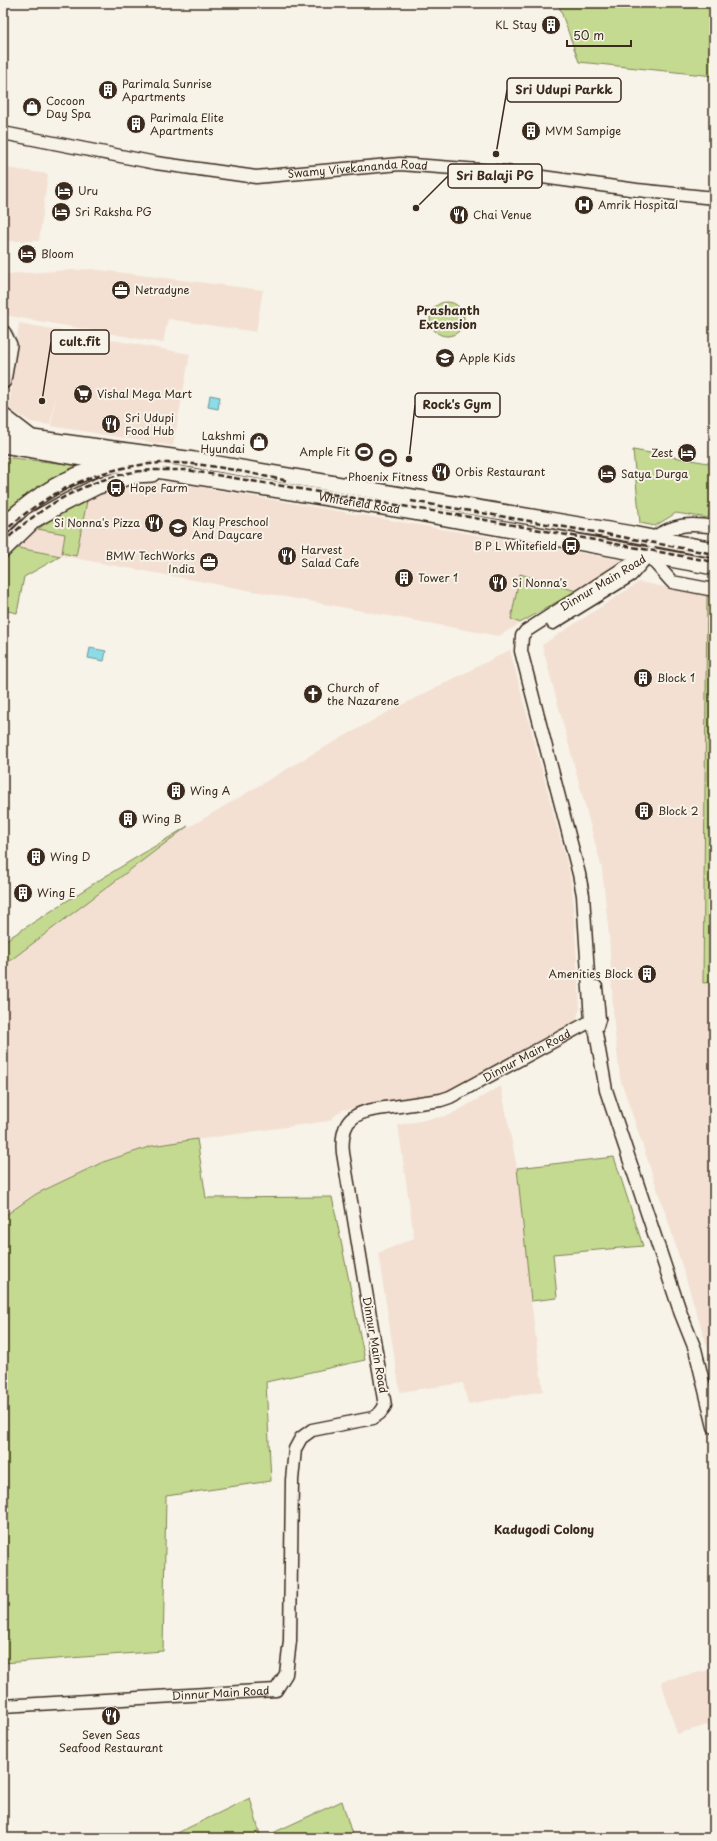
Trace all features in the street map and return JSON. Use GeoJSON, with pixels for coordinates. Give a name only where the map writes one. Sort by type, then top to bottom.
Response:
{"type":"FeatureCollection","features":[{"type":"Feature","properties":{"kind":"main road"},"geometry":{"type":"LineString","coordinates":[[3,333],[9,345],[3,381]]}},
{"type":"Feature","properties":{"kind":"main road"},"geometry":{"type":"LineString","coordinates":[[3,416],[30,436]]}},
{"type":"Feature","properties":{"kind":"main road","name":"Whitefield Road"},"geometry":{"type":"LineString","coordinates":[[3,434],[30,436],[269,481],[653,538],[714,550]]}},
{"type":"Feature","properties":{"kind":"main road","name":"Whitefield Road"},"geometry":{"type":"LineString","coordinates":[[3,445],[173,472],[269,481]]}},
{"type":"Feature","properties":{"kind":"main road"},"geometry":{"type":"LineString","coordinates":[[3,526],[30,502],[64,482],[108,466],[126,464]]}},
{"type":"Feature","properties":{"kind":"main road"},"geometry":{"type":"LineString","coordinates":[[3,550],[34,520],[98,486],[135,475],[173,472]]}},
{"type":"Feature","properties":{"kind":"main road","name":"Whitefield Road"},"geometry":{"type":"LineString","coordinates":[[289,484],[714,567]]}},
{"type":"Feature","properties":{"kind":"street","name":"Swamy Vivekananda Road"},"geometry":{"type":"LineString","coordinates":[[3,132],[156,163],[256,176],[400,164],[506,172],[637,190],[714,198]]}},
{"type":"Feature","properties":{"kind":"street"},"geometry":{"type":"LineString","coordinates":[[714,527],[687,524],[677,526],[653,538],[648,555],[672,582],[714,590]]}},
{"type":"Feature","properties":{"kind":"street","name":"Dinnur Main Road"},"geometry":{"type":"LineString","coordinates":[[648,555],[631,575],[536,632],[529,639],[528,644],[586,872],[590,895],[596,1033],[606,1090],[680,1314],[695,1349],[714,1427]]}},
{"type":"Feature","properties":{"kind":"street","name":"Dinnur Main Road"},"geometry":{"type":"LineString","coordinates":[[3,1706],[276,1690],[286,1674],[290,1641],[292,1480],[295,1449],[301,1438],[312,1430],[373,1418],[380,1413],[385,1406],[343,1154],[342,1144],[344,1129],[353,1117],[361,1112],[441,1100],[450,1097],[595,1020]]}},
{"type":"Feature","properties":{"kind":"shaded area"},"geometry":{"type":"Polygon","coordinates":[[[6,168],[48,174],[39,241],[5,241],[6,168]]]}},
{"type":"Feature","properties":{"kind":"shaded area"},"geometry":{"type":"Polygon","coordinates":[[[92,269],[263,290],[256,332],[168,319],[163,343],[4,315],[6,274],[92,269]]]}},
{"type":"Feature","properties":{"kind":"shaded area"},"geometry":{"type":"Polygon","coordinates":[[[19,323],[190,354],[173,446],[51,426],[56,392],[50,425],[31,422],[9,409],[19,323]]]}},
{"type":"Feature","properties":{"kind":"shaded area"},"geometry":{"type":"Polygon","coordinates":[[[170,482],[622,560],[582,587],[499,636],[13,547],[60,512],[85,499],[117,488],[146,483],[170,482]]]}},
{"type":"Feature","properties":{"kind":"shaded area"},"geometry":{"type":"Polygon","coordinates":[[[639,582],[707,595],[703,983],[714,982],[714,1369],[668,1221],[620,1078],[614,1026],[609,936],[602,869],[542,645],[639,582]]]}},
{"type":"Feature","properties":{"kind":"shaded area"},"geometry":{"type":"Polygon","coordinates":[[[510,650],[570,875],[573,897],[580,1008],[575,1023],[443,1094],[342,1110],[329,1121],[152,1146],[103,1162],[36,1194],[3,1217],[3,942],[101,879],[309,756],[388,712],[510,650]]]}},
{"type":"Feature","properties":{"kind":"shaded area"},"geometry":{"type":"Polygon","coordinates":[[[501,1086],[517,1168],[531,1301],[543,1391],[468,1404],[463,1383],[400,1392],[378,1253],[414,1238],[398,1125],[450,1115],[501,1086]]]}},
{"type":"Feature","properties":{"kind":"shaded area"},"geometry":{"type":"Polygon","coordinates":[[[714,1669],[714,1723],[677,1734],[661,1681],[714,1669]]]}},
{"type":"Feature","properties":{"kind":"green space"},"geometry":{"type":"Polygon","coordinates":[[[558,3],[714,3],[714,76],[579,62],[558,3]]]}},
{"type":"Feature","properties":{"kind":"green space"},"geometry":{"type":"Polygon","coordinates":[[[447,302],[459,307],[464,319],[459,331],[447,336],[435,331],[430,319],[435,307],[447,302]]]}},
{"type":"Feature","properties":{"kind":"green space"},"geometry":{"type":"Polygon","coordinates":[[[633,450],[714,464],[714,486],[708,518],[676,513],[655,526],[640,523],[633,450]]]}},
{"type":"Feature","properties":{"kind":"green space"},"geometry":{"type":"Polygon","coordinates":[[[3,457],[86,466],[3,517],[3,457]]]}},
{"type":"Feature","properties":{"kind":"green space"},"geometry":{"type":"Polygon","coordinates":[[[87,501],[76,556],[62,553],[65,534],[38,529],[58,515],[87,501]]]}},
{"type":"Feature","properties":{"kind":"green space"},"geometry":{"type":"Polygon","coordinates":[[[13,547],[61,556],[24,577],[17,613],[3,610],[3,559],[13,547]]]}},
{"type":"Feature","properties":{"kind":"green space"},"geometry":{"type":"Polygon","coordinates":[[[520,574],[576,591],[520,623],[511,619],[520,574]]]}},
{"type":"Feature","properties":{"kind":"green space"},"geometry":{"type":"Polygon","coordinates":[[[707,595],[714,596],[714,982],[703,983],[707,595]]]}},
{"type":"Feature","properties":{"kind":"green space"},"geometry":{"type":"Polygon","coordinates":[[[188,826],[3,966],[3,942],[101,879],[188,826]]]}},
{"type":"Feature","properties":{"kind":"green space"},"geometry":{"type":"Polygon","coordinates":[[[197,1139],[206,1198],[332,1197],[365,1360],[266,1382],[271,1481],[166,1496],[163,1651],[3,1663],[3,1217],[36,1194],[103,1162],[152,1146],[197,1139]]]}},
{"type":"Feature","properties":{"kind":"green space"},"geometry":{"type":"Polygon","coordinates":[[[614,1157],[643,1246],[553,1254],[557,1298],[531,1301],[517,1168],[614,1157]]]}},
{"type":"Feature","properties":{"kind":"green space"},"geometry":{"type":"Polygon","coordinates":[[[250,1798],[261,1838],[167,1838],[250,1798]]]}},
{"type":"Feature","properties":{"kind":"green space"},"geometry":{"type":"Polygon","coordinates":[[[342,1801],[353,1838],[262,1838],[342,1801]]]}},
{"type":"Feature","properties":{"kind":"water"},"geometry":{"type":"Polygon","coordinates":[[[210,395],[220,397],[218,409],[208,407],[210,395]]]}},
{"type":"Feature","properties":{"kind":"water"},"geometry":{"type":"Polygon","coordinates":[[[90,648],[106,651],[104,661],[88,658],[90,648]]]}},
{"type":"Feature","properties":{"kind":"railway"},"geometry":{"type":"LineString","coordinates":[[3,533],[44,501],[67,488],[90,478],[115,470],[141,465],[167,463],[205,465],[289,481]]}},
{"type":"Feature","properties":{"kind":"railway"},"geometry":{"type":"LineString","coordinates":[[3,543],[30,519],[61,499],[93,483],[111,477],[142,471],[186,470],[469,517],[714,562]]}},
{"type":"Feature","properties":{"kind":"railway"},"geometry":{"type":"LineString","coordinates":[[411,501],[714,554]]}},
{"type":"Feature","properties":{"kind":"place","name":"KL Stay"},"geometry":{"type":"Point","coordinates":[551,25]}},
{"type":"Feature","properties":{"kind":"place","name":"Parimala Sunrise Apartments"},"geometry":{"type":"Point","coordinates":[108,90]}},
{"type":"Feature","properties":{"kind":"place","name":"Cocoon Day Spa"},"geometry":{"type":"Point","coordinates":[32,107]}},
{"type":"Feature","properties":{"kind":"place","name":"Parimala Elite Apartments"},"geometry":{"type":"Point","coordinates":[136,124]}},
{"type":"Feature","properties":{"kind":"place","name":"MVM Sampige"},"geometry":{"type":"Point","coordinates":[531,131]}},
{"type":"Feature","properties":{"kind":"place","name":"Sri Udupi Parkk"},"geometry":{"type":"Point","coordinates":[496,154]}},
{"type":"Feature","properties":{"kind":"place","name":"Uru"},"geometry":{"type":"Point","coordinates":[64,191]}},
{"type":"Feature","properties":{"kind":"place","name":"Amrik Hospital"},"geometry":{"type":"Point","coordinates":[584,205]}},
{"type":"Feature","properties":{"kind":"place","name":"Sri Balaji PG"},"geometry":{"type":"Point","coordinates":[416,208]}},
{"type":"Feature","properties":{"kind":"place","name":"Sri Raksha PG"},"geometry":{"type":"Point","coordinates":[61,212]}},
{"type":"Feature","properties":{"kind":"place","name":"Chai Venue"},"geometry":{"type":"Point","coordinates":[459,215]}},
{"type":"Feature","properties":{"kind":"place","name":"Bloom"},"geometry":{"type":"Point","coordinates":[27,254]}},
{"type":"Feature","properties":{"kind":"place","name":"Netradyne"},"geometry":{"type":"Point","coordinates":[121,290]}},
{"type":"Feature","properties":{"kind":"place","name":"Apple Kids"},"geometry":{"type":"Point","coordinates":[445,358]}},
{"type":"Feature","properties":{"kind":"place","name":"Vishal Mega Mart"},"geometry":{"type":"Point","coordinates":[83,394]}},
{"type":"Feature","properties":{"kind":"place","name":"cult.fit"},"geometry":{"type":"Point","coordinates":[42,401]}},
{"type":"Feature","properties":{"kind":"place","name":"Sri Udupi Food Hub"},"geometry":{"type":"Point","coordinates":[111,424]}},
{"type":"Feature","properties":{"kind":"place","name":"Lakshmi Hyundai"},"geometry":{"type":"Point","coordinates":[259,442]}},
{"type":"Feature","properties":{"kind":"place","name":"Ample Fit"},"geometry":{"type":"Point","coordinates":[364,452]}},
{"type":"Feature","properties":{"kind":"place","name":"Zest"},"geometry":{"type":"Point","coordinates":[687,453]}},
{"type":"Feature","properties":{"kind":"place","name":"Phoenix Fitness"},"geometry":{"type":"Point","coordinates":[388,458]}},
{"type":"Feature","properties":{"kind":"place","name":"Rock's Gym"},"geometry":{"type":"Point","coordinates":[409,459]}},
{"type":"Feature","properties":{"kind":"place","name":"Orbis Restaurant"},"geometry":{"type":"Point","coordinates":[441,472]}},
{"type":"Feature","properties":{"kind":"place","name":"Satya Durga"},"geometry":{"type":"Point","coordinates":[607,474]}},
{"type":"Feature","properties":{"kind":"place","name":"Hope Farm"},"geometry":{"type":"Point","coordinates":[116,488]}},
{"type":"Feature","properties":{"kind":"place","name":"Si Nonna's Pizza"},"geometry":{"type":"Point","coordinates":[154,523]}},
{"type":"Feature","properties":{"kind":"place","name":"Klay Preschool And Daycare"},"geometry":{"type":"Point","coordinates":[178,528]}},
{"type":"Feature","properties":{"kind":"place","name":"B P L Whitefield"},"geometry":{"type":"Point","coordinates":[571,546]}},
{"type":"Feature","properties":{"kind":"place","name":"Harvest Salad Cafe"},"geometry":{"type":"Point","coordinates":[287,556]}},
{"type":"Feature","properties":{"kind":"place","name":"BMW TechWorks India"},"geometry":{"type":"Point","coordinates":[209,562]}},
{"type":"Feature","properties":{"kind":"place","name":"Tower 1"},"geometry":{"type":"Point","coordinates":[404,578]}},
{"type":"Feature","properties":{"kind":"place","name":"Si Nonna's"},"geometry":{"type":"Point","coordinates":[498,583]}},
{"type":"Feature","properties":{"kind":"place","name":"Block 1"},"geometry":{"type":"Point","coordinates":[643,678]}},
{"type":"Feature","properties":{"kind":"place","name":"Church of the Nazarene"},"geometry":{"type":"Point","coordinates":[313,694]}},
{"type":"Feature","properties":{"kind":"place","name":"Wing A"},"geometry":{"type":"Point","coordinates":[176,791]}},
{"type":"Feature","properties":{"kind":"place","name":"Block 2"},"geometry":{"type":"Point","coordinates":[644,811]}},
{"type":"Feature","properties":{"kind":"place","name":"Wing B"},"geometry":{"type":"Point","coordinates":[128,819]}},
{"type":"Feature","properties":{"kind":"place","name":"Wing D"},"geometry":{"type":"Point","coordinates":[36,857]}},
{"type":"Feature","properties":{"kind":"place","name":"Wing E"},"geometry":{"type":"Point","coordinates":[23,893]}},
{"type":"Feature","properties":{"kind":"place","name":"Amenities Block"},"geometry":{"type":"Point","coordinates":[647,974]}},
{"type":"Feature","properties":{"kind":"place","name":"Seven Seas Seafood Restaurant"},"geometry":{"type":"Point","coordinates":[111,1716]}},
{"type":"Feature","properties":{"kind":"district","name":"Prashanth Extension"},"geometry":{"type":"Point","coordinates":[448,318]}},
{"type":"Feature","properties":{"kind":"district","name":"Kadugodi Colony"},"geometry":{"type":"Point","coordinates":[544,1530]}}]}
